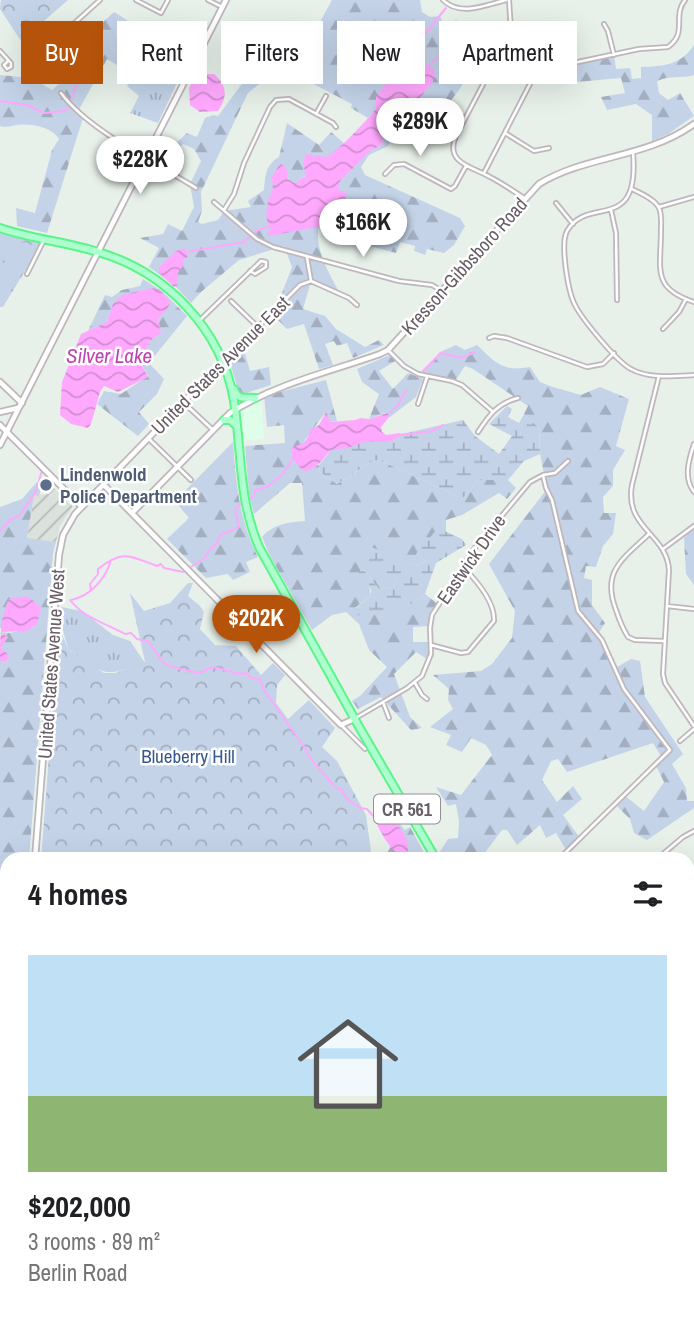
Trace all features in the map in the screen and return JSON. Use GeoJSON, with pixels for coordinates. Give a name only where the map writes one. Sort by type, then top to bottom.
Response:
{"type":"FeatureCollection","features":[{"type":"Feature","properties":{"kind":"main road","name":"CR 561"},"geometry":{"type":"LineString","coordinates":[[0,228],[98,252],[124,262],[159,281],[184,303],[199,321],[231,383],[242,489],[253,532],[355,719],[432,852]]}},
{"type":"Feature","properties":{"kind":"main road"},"geometry":{"type":"LineString","coordinates":[[231,383],[237,397],[255,398]]}},
{"type":"Feature","properties":{"kind":"main road"},"geometry":{"type":"LineString","coordinates":[[224,420],[230,420],[237,426]]}},
{"type":"Feature","properties":{"kind":"street"},"geometry":{"type":"LineString","coordinates":[[78,21],[100,0]]}},
{"type":"Feature","properties":{"kind":"street"},"geometry":{"type":"LineString","coordinates":[[136,0],[160,13],[168,0]]}},
{"type":"Feature","properties":{"kind":"street"},"geometry":{"type":"LineString","coordinates":[[208,0],[222,7]]}},
{"type":"Feature","properties":{"kind":"street"},"geometry":{"type":"LineString","coordinates":[[0,445],[226,0]]}},
{"type":"Feature","properties":{"kind":"street"},"geometry":{"type":"LineString","coordinates":[[443,0],[454,8],[464,9],[508,0],[511,21]]}},
{"type":"Feature","properties":{"kind":"street"},"geometry":{"type":"LineString","coordinates":[[577,63],[639,49],[664,48],[672,44],[678,36],[680,9],[685,0]]}},
{"type":"Feature","properties":{"kind":"street"},"geometry":{"type":"LineString","coordinates":[[604,24],[614,55]]}},
{"type":"Feature","properties":{"kind":"street"},"geometry":{"type":"LineString","coordinates":[[0,51],[8,61]]}},
{"type":"Feature","properties":{"kind":"street"},"geometry":{"type":"LineString","coordinates":[[484,84],[456,136],[453,152],[466,166],[484,173],[524,198]]}},
{"type":"Feature","properties":{"kind":"street"},"geometry":{"type":"LineString","coordinates":[[484,173],[529,90],[530,84]]}},
{"type":"Feature","properties":{"kind":"street"},"geometry":{"type":"LineString","coordinates":[[61,93],[80,115],[196,188]]}},
{"type":"Feature","properties":{"kind":"street"},"geometry":{"type":"LineString","coordinates":[[316,114],[326,96]]}},
{"type":"Feature","properties":{"kind":"street"},"geometry":{"type":"LineString","coordinates":[[224,210],[234,194],[244,163],[274,101],[289,99],[336,127]]}},
{"type":"Feature","properties":{"kind":"street","name":"Kresson-Gibbsboro Road"},"geometry":{"type":"LineString","coordinates":[[132,513],[235,410],[255,398],[388,350],[524,198],[549,178],[672,139],[694,124]]}},
{"type":"Feature","properties":{"kind":"street"},"geometry":{"type":"LineString","coordinates":[[423,125],[456,136]]}},
{"type":"Feature","properties":{"kind":"street"},"geometry":{"type":"LineString","coordinates":[[505,134],[534,151],[549,148]]}},
{"type":"Feature","properties":{"kind":"street"},"geometry":{"type":"LineString","coordinates":[[633,152],[632,189],[625,200],[611,210],[582,218],[573,224],[565,237],[571,298],[576,308],[614,354],[632,370],[648,375],[694,376]]}},
{"type":"Feature","properties":{"kind":"street"},"geometry":{"type":"LineString","coordinates":[[385,174],[394,165],[404,164],[450,189],[455,186],[466,166]]}},
{"type":"Feature","properties":{"kind":"street"},"geometry":{"type":"LineString","coordinates":[[632,189],[659,208]]}},
{"type":"Feature","properties":{"kind":"street"},"geometry":{"type":"LineString","coordinates":[[659,208],[694,197]]}},
{"type":"Feature","properties":{"kind":"street"},"geometry":{"type":"LineString","coordinates":[[214,202],[257,239],[273,247],[399,281],[432,285],[442,291]]}},
{"type":"Feature","properties":{"kind":"street"},"geometry":{"type":"LineString","coordinates":[[556,203],[573,224]]}},
{"type":"Feature","properties":{"kind":"street"},"geometry":{"type":"LineString","coordinates":[[659,208],[663,281],[672,293],[694,302]]}},
{"type":"Feature","properties":{"kind":"street"},"geometry":{"type":"LineString","coordinates":[[611,210],[616,233],[617,300]]}},
{"type":"Feature","properties":{"kind":"street"},"geometry":{"type":"LineString","coordinates":[[27,274],[44,240]]}},
{"type":"Feature","properties":{"kind":"street"},"geometry":{"type":"LineString","coordinates":[[307,256],[311,281],[349,298],[357,305]]}},
{"type":"Feature","properties":{"kind":"street"},"geometry":{"type":"LineString","coordinates":[[199,321],[250,271],[261,261],[266,262],[267,267],[259,273],[255,275],[250,271]]}},
{"type":"Feature","properties":{"kind":"street","name":"United States Avenue East"},"geometry":{"type":"LineString","coordinates":[[104,485],[214,369],[300,285],[311,281]]}},
{"type":"Feature","properties":{"kind":"street"},"geometry":{"type":"LineString","coordinates":[[663,329],[679,312],[686,299]]}},
{"type":"Feature","properties":{"kind":"street"},"geometry":{"type":"LineString","coordinates":[[231,301],[258,327]]}},
{"type":"Feature","properties":{"kind":"street"},"geometry":{"type":"LineString","coordinates":[[489,338],[507,338],[587,367],[603,364],[614,354]]}},
{"type":"Feature","properties":{"kind":"street"},"geometry":{"type":"LineString","coordinates":[[388,350],[404,366],[426,377],[457,383],[492,411]]}},
{"type":"Feature","properties":{"kind":"street"},"geometry":{"type":"LineString","coordinates":[[214,369],[226,371]]}},
{"type":"Feature","properties":{"kind":"street"},"geometry":{"type":"LineString","coordinates":[[659,376],[630,494],[634,514],[668,560],[664,678],[694,727],[680,741]]}},
{"type":"Feature","properties":{"kind":"street"},"geometry":{"type":"LineString","coordinates":[[418,404],[426,377]]}},
{"type":"Feature","properties":{"kind":"street"},"geometry":{"type":"LineString","coordinates":[[0,382],[20,405]]}},
{"type":"Feature","properties":{"kind":"street"},"geometry":{"type":"LineString","coordinates":[[478,432],[492,411],[518,398]]}},
{"type":"Feature","properties":{"kind":"street"},"geometry":{"type":"LineString","coordinates":[[183,402],[213,430]]}},
{"type":"Feature","properties":{"kind":"street"},"geometry":{"type":"LineString","coordinates":[[0,412],[20,405]]}},
{"type":"Feature","properties":{"kind":"street"},"geometry":{"type":"LineString","coordinates":[[0,425],[82,507]]}},
{"type":"Feature","properties":{"kind":"street"},"geometry":{"type":"LineString","coordinates":[[148,438],[191,480]]}},
{"type":"Feature","properties":{"kind":"street"},"geometry":{"type":"LineString","coordinates":[[694,444],[687,474],[694,492]]}},
{"type":"Feature","properties":{"kind":"street","name":"Eastwick Drive"},"geometry":{"type":"LineString","coordinates":[[415,683],[426,670],[431,645],[432,615],[480,541],[533,479],[555,473],[568,461]]}},
{"type":"Feature","properties":{"kind":"street"},"geometry":{"type":"LineString","coordinates":[[543,475],[552,500],[578,611],[602,640],[624,689],[670,750],[565,852]]}},
{"type":"Feature","properties":{"kind":"street"},"geometry":{"type":"LineString","coordinates":[[104,485],[365,748]]}},
{"type":"Feature","properties":{"kind":"street","name":"United States Avenue West"},"geometry":{"type":"LineString","coordinates":[[36,852],[61,544],[69,523],[104,485]]}},
{"type":"Feature","properties":{"kind":"street"},"geometry":{"type":"LineString","coordinates":[[662,549],[694,526]]}},
{"type":"Feature","properties":{"kind":"street"},"geometry":{"type":"LineString","coordinates":[[649,534],[618,565],[611,578],[610,590],[628,637],[635,640],[664,641]]}},
{"type":"Feature","properties":{"kind":"street"},"geometry":{"type":"LineString","coordinates":[[431,645],[461,653],[468,652],[494,621],[494,611],[479,586],[463,568]]}},
{"type":"Feature","properties":{"kind":"street"},"geometry":{"type":"LineString","coordinates":[[667,606],[694,609]]}},
{"type":"Feature","properties":{"kind":"street"},"geometry":{"type":"LineString","coordinates":[[341,725],[415,683],[427,699]]}},
{"type":"Feature","properties":{"kind":"street"},"geometry":{"type":"LineString","coordinates":[[383,702],[389,718]]}},
{"type":"Feature","properties":{"kind":"street"},"geometry":{"type":"LineString","coordinates":[[665,852],[694,831]]}},
{"type":"Feature","properties":{"kind":"shaded area"},"geometry":{"type":"Polygon","coordinates":[[[261,395],[264,439],[238,441],[235,410],[261,395]]]}},
{"type":"Feature","properties":{"kind":"shaded area"},"geometry":{"type":"Polygon","coordinates":[[[54,488],[73,507],[60,526],[56,542],[27,539],[34,495],[49,494],[54,488]]]}},
{"type":"Feature","properties":{"kind":"green space"},"geometry":{"type":"Polygon","coordinates":[[[1,0],[68,0],[44,21],[21,21],[21,41],[0,9],[1,0]]]}},
{"type":"Feature","properties":{"kind":"green space"},"geometry":{"type":"Polygon","coordinates":[[[332,0],[420,0],[422,12],[430,17],[440,16],[439,84],[463,84],[444,110],[437,104],[429,108],[418,100],[414,84],[425,84],[425,21],[337,21],[337,84],[391,84],[368,118],[351,108],[352,104],[313,84],[323,84],[323,21],[320,21],[332,0]]]}},
{"type":"Feature","properties":{"kind":"green space"},"geometry":{"type":"Polygon","coordinates":[[[114,12],[119,15],[117,32],[112,34],[110,47],[117,53],[117,65],[107,59],[103,66],[103,22],[114,12]]]}},
{"type":"Feature","properties":{"kind":"green space"},"geometry":{"type":"Polygon","coordinates":[[[117,32],[117,53],[110,47],[112,33],[117,32]]]}},
{"type":"Feature","properties":{"kind":"green space"},"geometry":{"type":"Polygon","coordinates":[[[694,45],[694,75],[657,81],[659,93],[668,100],[680,93],[694,116],[668,134],[652,141],[652,115],[636,104],[607,110],[601,97],[625,93],[621,78],[577,82],[577,63],[614,55],[616,69],[630,68],[632,79],[641,78],[641,67],[677,61],[694,45]]]}},
{"type":"Feature","properties":{"kind":"green space"},"geometry":{"type":"Polygon","coordinates":[[[0,75],[21,77],[21,84],[42,84],[52,90],[59,84],[93,84],[77,113],[83,118],[47,233],[17,226],[16,208],[35,213],[52,150],[59,139],[51,131],[35,125],[0,126],[0,75]]]}},
{"type":"Feature","properties":{"kind":"green space"},"geometry":{"type":"Polygon","coordinates":[[[177,84],[158,123],[130,113],[139,96],[127,86],[177,84]]]}},
{"type":"Feature","properties":{"kind":"green space"},"geometry":{"type":"Polygon","coordinates":[[[242,84],[259,84],[248,93],[201,192],[202,211],[198,222],[202,224],[218,220],[224,211],[251,207],[248,201],[264,190],[269,167],[279,157],[287,123],[319,145],[331,132],[345,144],[294,183],[289,181],[285,167],[275,186],[275,232],[340,222],[337,190],[341,178],[368,151],[380,146],[387,134],[405,117],[388,146],[369,155],[361,167],[365,175],[460,218],[465,226],[454,245],[444,253],[427,249],[425,255],[414,251],[415,246],[400,242],[396,253],[329,235],[329,228],[319,226],[320,251],[338,290],[311,281],[303,309],[325,316],[336,329],[365,347],[379,340],[384,345],[353,358],[347,343],[337,346],[334,341],[325,344],[333,365],[319,369],[304,324],[287,329],[268,310],[278,303],[292,267],[284,246],[239,260],[191,303],[175,286],[149,267],[159,248],[140,238],[163,234],[168,224],[182,231],[194,207],[190,184],[201,161],[194,149],[183,144],[172,155],[164,151],[167,141],[175,144],[187,133],[197,137],[205,118],[218,116],[242,84]]]}},
{"type":"Feature","properties":{"kind":"green space"},"geometry":{"type":"Polygon","coordinates":[[[0,227],[44,240],[3,307],[0,307],[0,227]]]}},
{"type":"Feature","properties":{"kind":"green space"},"geometry":{"type":"Polygon","coordinates":[[[25,242],[36,247],[23,274],[0,258],[0,255],[10,245],[25,242]]]}},
{"type":"Feature","properties":{"kind":"green space"},"geometry":{"type":"Polygon","coordinates":[[[0,263],[18,274],[12,289],[0,299],[0,263]]]}},
{"type":"Feature","properties":{"kind":"green space"},"geometry":{"type":"Polygon","coordinates":[[[143,279],[160,290],[125,295],[115,304],[107,322],[88,331],[105,295],[112,297],[122,290],[140,286],[143,279]]]}},
{"type":"Feature","properties":{"kind":"green space"},"geometry":{"type":"Polygon","coordinates":[[[161,290],[187,316],[149,363],[164,379],[157,394],[139,412],[149,424],[138,436],[97,404],[104,391],[121,394],[148,376],[140,361],[150,340],[161,333],[158,319],[169,304],[161,290]]]}},
{"type":"Feature","properties":{"kind":"green space"},"geometry":{"type":"Polygon","coordinates":[[[242,343],[250,371],[269,367],[271,385],[240,395],[228,357],[242,343]]]}},
{"type":"Feature","properties":{"kind":"green space"},"geometry":{"type":"Polygon","coordinates":[[[456,345],[465,350],[477,345],[500,365],[513,368],[530,367],[540,382],[553,387],[581,395],[600,387],[629,399],[616,446],[625,450],[613,470],[613,486],[603,497],[604,513],[616,513],[613,534],[603,546],[596,567],[586,566],[584,578],[592,580],[592,605],[605,623],[598,634],[617,667],[631,659],[640,661],[645,697],[683,754],[672,764],[686,788],[687,801],[694,801],[694,808],[647,840],[634,833],[630,819],[616,805],[624,795],[644,811],[664,782],[655,764],[662,758],[653,743],[567,772],[558,759],[551,761],[542,780],[557,802],[573,786],[582,799],[563,815],[581,839],[569,852],[556,833],[546,838],[540,825],[517,845],[507,830],[502,830],[485,852],[440,852],[448,839],[458,838],[459,821],[456,804],[448,806],[436,787],[461,795],[492,755],[486,745],[471,738],[462,752],[446,745],[451,735],[430,727],[453,709],[448,700],[449,689],[433,675],[481,671],[492,664],[512,638],[515,611],[489,564],[547,489],[540,454],[539,428],[524,414],[528,406],[465,366],[455,381],[422,372],[440,352],[456,345]]]}},
{"type":"Feature","properties":{"kind":"green space"},"geometry":{"type":"Polygon","coordinates":[[[392,354],[397,360],[379,371],[393,389],[408,373],[423,379],[416,397],[390,417],[385,413],[369,419],[379,394],[362,382],[357,369],[392,354]]]}},
{"type":"Feature","properties":{"kind":"green space"},"geometry":{"type":"Polygon","coordinates":[[[326,380],[337,421],[329,422],[325,413],[302,444],[291,449],[303,471],[319,465],[320,472],[337,484],[372,461],[379,460],[459,497],[464,497],[478,480],[508,480],[516,488],[507,499],[499,493],[462,515],[446,520],[446,533],[416,554],[426,561],[418,566],[367,546],[397,580],[393,587],[379,589],[363,568],[371,595],[355,608],[405,608],[425,594],[439,605],[430,626],[413,627],[413,642],[431,642],[430,661],[416,652],[394,674],[410,717],[422,728],[411,730],[381,697],[358,709],[352,701],[387,667],[369,650],[359,624],[346,612],[332,615],[312,630],[270,556],[262,537],[266,533],[282,524],[305,521],[302,483],[290,483],[254,514],[249,494],[245,446],[285,443],[284,425],[267,427],[264,396],[326,380]]]}},
{"type":"Feature","properties":{"kind":"green space"},"geometry":{"type":"Polygon","coordinates":[[[507,406],[512,409],[508,417],[519,423],[524,414],[539,428],[540,454],[524,461],[508,480],[478,480],[464,497],[379,460],[372,461],[337,484],[320,472],[319,465],[331,450],[365,442],[389,442],[402,434],[463,420],[475,436],[499,454],[512,436],[489,424],[507,406]]]}},
{"type":"Feature","properties":{"kind":"green space"},"geometry":{"type":"Polygon","coordinates":[[[233,442],[237,487],[246,529],[258,557],[246,562],[250,572],[233,580],[228,574],[206,578],[167,539],[189,518],[175,501],[233,442]]]}},
{"type":"Feature","properties":{"kind":"green space"},"geometry":{"type":"Polygon","coordinates":[[[37,482],[42,484],[39,496],[34,495],[27,538],[56,542],[30,852],[0,852],[0,661],[6,661],[8,654],[2,649],[2,643],[8,637],[2,632],[10,633],[35,627],[0,628],[0,507],[22,499],[37,482]]]}},
{"type":"Feature","properties":{"kind":"green space"},"geometry":{"type":"Polygon","coordinates":[[[694,527],[694,585],[686,574],[684,538],[694,527]]]}},
{"type":"Feature","properties":{"kind":"green space"},"geometry":{"type":"Polygon","coordinates":[[[438,528],[462,539],[466,545],[436,563],[425,594],[405,608],[354,616],[355,609],[371,595],[371,589],[355,578],[362,567],[379,589],[393,587],[397,580],[371,575],[365,563],[366,545],[418,566],[426,561],[416,554],[438,528]]]}},
{"type":"Feature","properties":{"kind":"green space","name":"Blueberry Hill"},"geometry":{"type":"Polygon","coordinates":[[[188,583],[193,583],[188,596],[204,612],[200,629],[215,645],[236,646],[261,675],[273,663],[285,675],[277,685],[276,703],[288,719],[309,700],[335,728],[322,747],[337,761],[366,815],[371,852],[42,852],[59,627],[68,649],[104,673],[115,673],[145,662],[130,593],[144,611],[170,603],[188,583]]]}},
{"type":"Feature","properties":{"kind":"green space"},"geometry":{"type":"Polygon","coordinates":[[[61,607],[82,611],[113,635],[130,641],[145,663],[120,671],[97,669],[68,649],[62,627],[59,627],[61,607]]]}},
{"type":"Feature","properties":{"kind":"green space"},"geometry":{"type":"Polygon","coordinates":[[[388,809],[405,830],[410,827],[424,852],[387,852],[391,846],[375,821],[388,809]]]}},
{"type":"Feature","properties":{"kind":"water"},"geometry":{"type":"Polygon","coordinates":[[[425,65],[434,69],[435,77],[432,83],[410,113],[387,134],[380,146],[371,150],[340,181],[338,190],[346,194],[344,222],[269,236],[267,234],[271,229],[266,213],[274,186],[271,178],[280,164],[286,167],[288,179],[294,183],[306,176],[303,163],[306,154],[327,157],[376,109],[376,96],[385,84],[425,84],[425,65]]]}},
{"type":"Feature","properties":{"kind":"water"},"geometry":{"type":"Polygon","coordinates":[[[207,74],[214,74],[225,91],[218,111],[200,112],[190,105],[191,84],[207,84],[207,74]]]}},
{"type":"Feature","properties":{"kind":"water"},"geometry":{"type":"Polygon","coordinates":[[[185,248],[188,256],[182,261],[184,264],[178,273],[178,285],[174,287],[159,273],[159,267],[176,251],[185,248]]]}},
{"type":"Feature","properties":{"kind":"water","name":"Silver Lake"},"geometry":{"type":"Polygon","coordinates":[[[152,288],[160,290],[170,301],[168,308],[158,319],[161,333],[150,341],[140,361],[148,377],[118,392],[104,386],[88,428],[71,424],[60,415],[62,382],[81,334],[107,322],[113,304],[122,295],[152,288]]]}},
{"type":"Feature","properties":{"kind":"water"},"geometry":{"type":"Polygon","coordinates":[[[326,412],[330,422],[369,419],[387,413],[390,416],[381,427],[382,432],[386,435],[402,435],[389,442],[365,442],[331,450],[316,467],[303,471],[292,458],[291,447],[305,440],[310,430],[319,425],[326,412]]]}},
{"type":"Feature","properties":{"kind":"water"},"geometry":{"type":"Polygon","coordinates":[[[27,596],[41,607],[37,624],[27,631],[2,632],[8,637],[1,648],[9,658],[0,661],[1,628],[6,606],[9,599],[27,596]]]}},
{"type":"Feature","properties":{"kind":"water"},"geometry":{"type":"Polygon","coordinates":[[[390,810],[389,815],[407,840],[408,852],[396,852],[392,848],[384,838],[376,818],[390,810]]]}},
{"type":"Feature","properties":{"kind":"waterway"},"geometry":{"type":"LineString","coordinates":[[425,34],[446,8]]}},
{"type":"Feature","properties":{"kind":"waterway"},"geometry":{"type":"LineString","coordinates":[[428,66],[439,57]]}},
{"type":"Feature","properties":{"kind":"waterway"},"geometry":{"type":"LineString","coordinates":[[0,101],[27,105],[44,113],[64,111],[68,108],[77,84]]}},
{"type":"Feature","properties":{"kind":"waterway"},"geometry":{"type":"LineString","coordinates":[[187,252],[244,242],[258,230],[270,226]]}},
{"type":"Feature","properties":{"kind":"waterway"},"geometry":{"type":"LineString","coordinates":[[423,371],[441,353],[462,358],[475,352]]}},
{"type":"Feature","properties":{"kind":"waterway"},"geometry":{"type":"LineString","coordinates":[[390,413],[406,390]]}},
{"type":"Feature","properties":{"kind":"waterway"},"geometry":{"type":"LineString","coordinates":[[400,435],[432,431],[443,425]]}},
{"type":"Feature","properties":{"kind":"waterway"},"geometry":{"type":"LineString","coordinates":[[249,499],[256,490],[267,487],[282,475],[293,458]]}},
{"type":"Feature","properties":{"kind":"waterway"},"geometry":{"type":"LineString","coordinates":[[0,531],[10,520],[19,516],[35,493],[42,471]]}},
{"type":"Feature","properties":{"kind":"waterway"},"geometry":{"type":"LineString","coordinates":[[91,590],[90,584],[98,574],[98,569],[121,557],[133,557],[183,572],[205,558],[220,535],[238,526],[235,510],[240,504]]}},
{"type":"Feature","properties":{"kind":"waterway"},"geometry":{"type":"LineString","coordinates":[[71,600],[85,595],[97,585],[111,560]]}},
{"type":"Feature","properties":{"kind":"waterway"},"geometry":{"type":"LineString","coordinates":[[70,600],[96,620],[125,634],[131,633],[137,639],[148,641],[169,666],[199,673],[213,667],[246,673],[251,678],[260,679],[264,690],[309,757],[336,788],[342,790],[346,798],[360,808],[367,809],[376,819]]}},
{"type":"Feature","properties":{"kind":"place","name":"Lindenwold Police Department"},"geometry":{"type":"Point","coordinates":[46,485]}}]}
